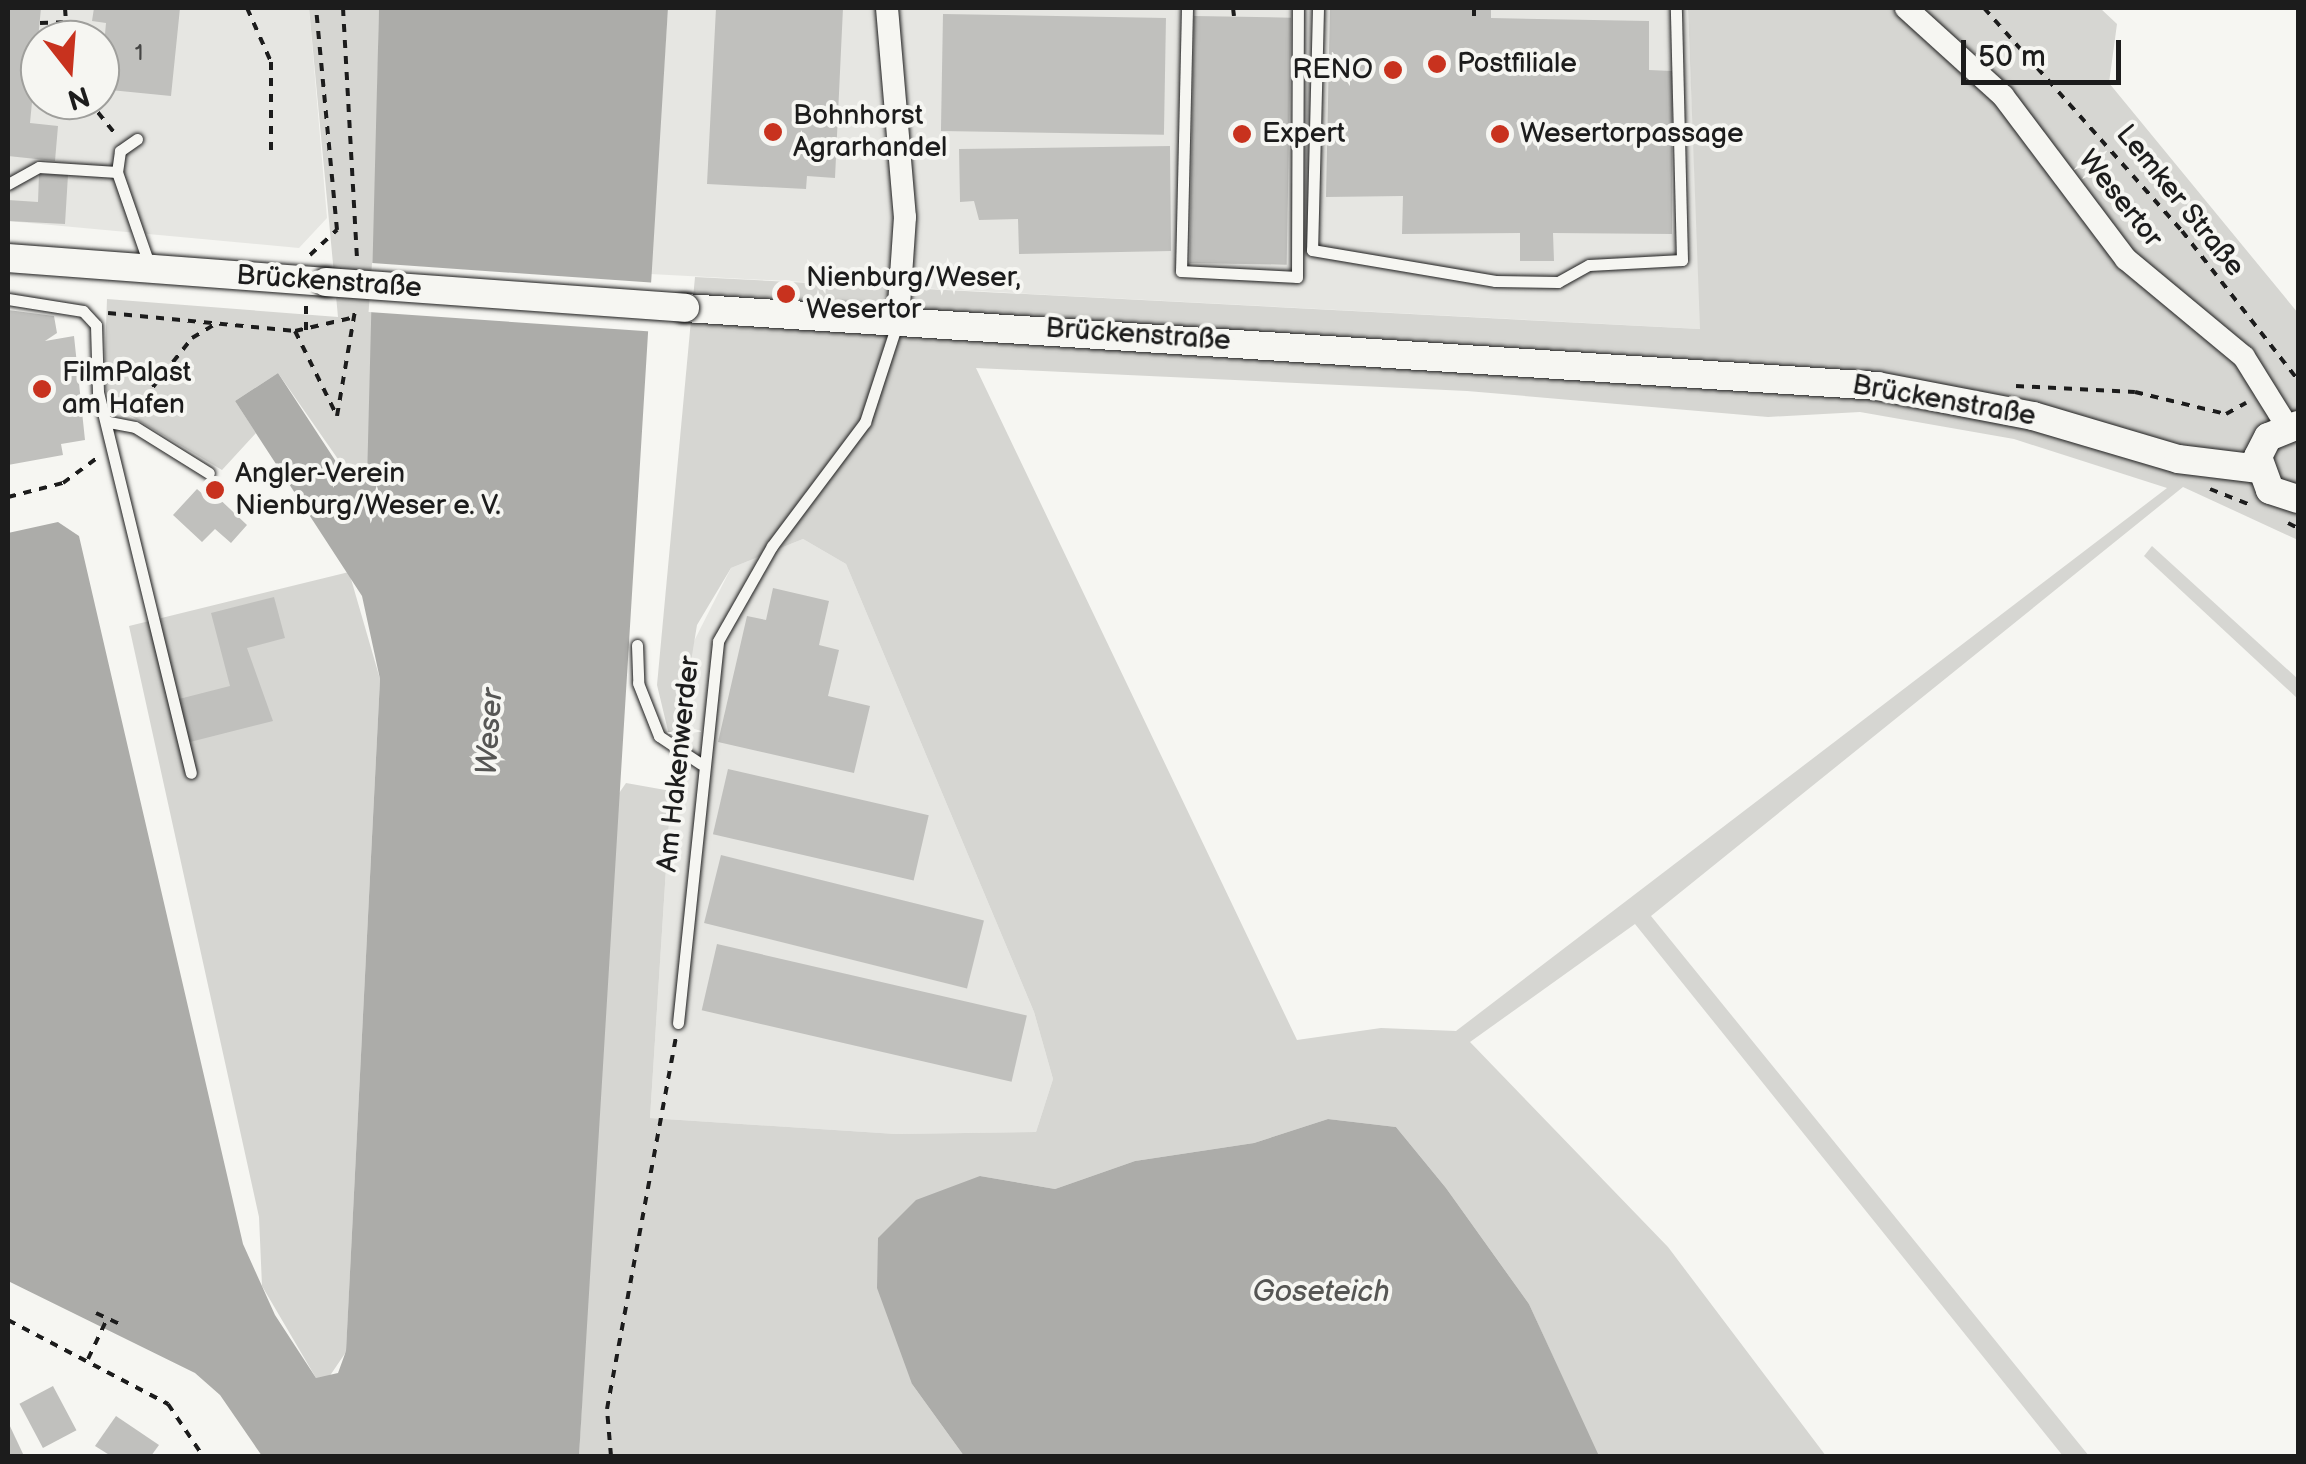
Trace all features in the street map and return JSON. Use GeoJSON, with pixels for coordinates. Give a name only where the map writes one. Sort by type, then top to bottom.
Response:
{"type":"FeatureCollection","features":[{"type":"Feature","properties":{"kind":"street"},"geometry":{"type":"LineString","coordinates":[[887,8],[905,217],[898,320]]}},
{"type":"Feature","properties":{"kind":"street","name":"Wesertor"},"geometry":{"type":"LineString","coordinates":[[1906,8],[2002,96],[2126,259],[2244,357],[2293,425]]}},
{"type":"Feature","properties":{"kind":"street","name":"Brückenstraße"},"geometry":{"type":"LineString","coordinates":[[8,258],[150,267],[316,292],[898,320],[1780,376],[1974,403],[2178,459],[2258,468]]}},
{"type":"Feature","properties":{"kind":"street"},"geometry":{"type":"LineString","coordinates":[[2293,425],[2268,437],[2258,468],[2270,490],[2298,499]]}},
{"type":"Feature","properties":{"kind":"lane"},"geometry":{"type":"LineString","coordinates":[[1186,8],[1182,271],[1297,277],[1298,8]]}},
{"type":"Feature","properties":{"kind":"lane"},"geometry":{"type":"LineString","coordinates":[[1318,8],[1312,250],[1495,281],[1558,282],[1588,265],[1682,260],[1676,8]]}},
{"type":"Feature","properties":{"kind":"lane"},"geometry":{"type":"LineString","coordinates":[[132,143],[117,172],[150,267]]}},
{"type":"Feature","properties":{"kind":"lane"},"geometry":{"type":"LineString","coordinates":[[8,184],[39,167],[117,172]]}},
{"type":"Feature","properties":{"kind":"lane"},"geometry":{"type":"LineString","coordinates":[[8,299],[92,319],[109,422],[191,773]]}},
{"type":"Feature","properties":{"kind":"lane","name":"Am Hakenwerder"},"geometry":{"type":"LineString","coordinates":[[678,1023],[701,764],[718,641],[772,546],[865,422],[898,320]]}},
{"type":"Feature","properties":{"kind":"lane"},"geometry":{"type":"LineString","coordinates":[[109,422],[134,428],[210,473]]}},
{"type":"Feature","properties":{"kind":"lane"},"geometry":{"type":"LineString","coordinates":[[637,644],[638,684],[659,736],[701,764]]}},
{"type":"Feature","properties":{"kind":"path"},"geometry":{"type":"LineString","coordinates":[[246,8],[271,62],[271,153]]}},
{"type":"Feature","properties":{"kind":"path"},"geometry":{"type":"LineString","coordinates":[[308,257],[337,230],[316,8]]}},
{"type":"Feature","properties":{"kind":"path"},"geometry":{"type":"LineString","coordinates":[[343,8],[357,260]]}},
{"type":"Feature","properties":{"kind":"path"},"geometry":{"type":"LineString","coordinates":[[1234,8],[1234,16]]}},
{"type":"Feature","properties":{"kind":"path"},"geometry":{"type":"LineString","coordinates":[[1474,8],[1474,16]]}},
{"type":"Feature","properties":{"kind":"path","name":"Lemker Straße"},"geometry":{"type":"LineString","coordinates":[[1984,8],[2182,232],[2296,379]]}},
{"type":"Feature","properties":{"kind":"path"},"geometry":{"type":"LineString","coordinates":[[108,120],[132,143]]}},
{"type":"Feature","properties":{"kind":"path"},"geometry":{"type":"LineString","coordinates":[[306,330],[316,292]]}},
{"type":"Feature","properties":{"kind":"path"},"geometry":{"type":"LineString","coordinates":[[92,319],[110,312],[295,332],[355,314],[337,416],[295,332]]}},
{"type":"Feature","properties":{"kind":"path"},"geometry":{"type":"LineString","coordinates":[[8,497],[64,483],[95,462],[109,422],[130,415],[192,338],[214,326]]}},
{"type":"Feature","properties":{"kind":"path"},"geometry":{"type":"LineString","coordinates":[[1974,403],[2003,386],[2022,386],[2135,392],[2226,414],[2296,379]]}},
{"type":"Feature","properties":{"kind":"path"},"geometry":{"type":"LineString","coordinates":[[2204,487],[2262,510]]}},
{"type":"Feature","properties":{"kind":"path"},"geometry":{"type":"LineString","coordinates":[[2274,516],[2298,528]]}},
{"type":"Feature","properties":{"kind":"path"},"geometry":{"type":"LineString","coordinates":[[611,1456],[607,1409],[678,1023]]}},
{"type":"Feature","properties":{"kind":"path"},"geometry":{"type":"LineString","coordinates":[[96,1313],[120,1324]]}},
{"type":"Feature","properties":{"kind":"path"},"geometry":{"type":"LineString","coordinates":[[88,1360],[107,1319]]}},
{"type":"Feature","properties":{"kind":"path"},"geometry":{"type":"LineString","coordinates":[[8,1320],[168,1404],[203,1456]]}},
{"type":"Feature","properties":{"kind":"shaded area"},"geometry":{"type":"Polygon","coordinates":[[[8,8],[309,8],[327,218],[299,248],[8,221],[8,8]]]}},
{"type":"Feature","properties":{"kind":"shaded area"},"geometry":{"type":"Polygon","coordinates":[[[309,8],[379,8],[371,467],[356,485],[278,373],[235,401],[256,433],[222,470],[109,403],[104,383],[107,299],[338,317],[309,8]]]}},
{"type":"Feature","properties":{"kind":"shaded area"},"geometry":{"type":"Polygon","coordinates":[[[668,8],[1688,8],[1701,329],[650,274],[668,8]]]}},
{"type":"Feature","properties":{"kind":"shaded area"},"geometry":{"type":"Polygon","coordinates":[[[1688,8],[2100,8],[2117,24],[2109,83],[2298,313],[2298,540],[2183,487],[1651,916],[2089,1456],[2063,1456],[1635,924],[1470,1042],[1668,1247],[1826,1456],[1598,1456],[1529,1304],[1446,1188],[1396,1127],[1328,1119],[1254,1143],[1135,1161],[1055,1189],[980,1176],[912,1384],[964,1456],[579,1456],[615,799],[626,783],[671,791],[650,1118],[896,1134],[1036,1132],[1053,1079],[1034,1012],[846,564],[803,539],[731,568],[697,625],[679,734],[669,735],[657,685],[695,277],[1700,329],[1688,8]],[[976,368],[1297,1040],[1381,1028],[1456,1031],[2167,488],[2014,439],[1860,412],[1768,417],[1467,391],[976,368]]]}},
{"type":"Feature","properties":{"kind":"shaded area"},"geometry":{"type":"Polygon","coordinates":[[[803,539],[846,564],[1034,1012],[1053,1079],[1036,1132],[896,1134],[650,1118],[671,791],[689,651],[731,568],[803,539]]]}},
{"type":"Feature","properties":{"kind":"shaded area"},"geometry":{"type":"Polygon","coordinates":[[[2152,546],[2298,679],[2298,699],[2144,556],[2152,546]]]}},
{"type":"Feature","properties":{"kind":"shaded area"},"geometry":{"type":"Polygon","coordinates":[[[349,572],[380,679],[346,1352],[327,1380],[316,1378],[262,1286],[259,1217],[129,626],[349,572]]]}},
{"type":"Feature","properties":{"kind":"water","name":"Weser"},"geometry":{"type":"Polygon","coordinates":[[[379,8],[668,8],[579,1456],[262,1456],[220,1395],[195,1373],[8,1281],[8,533],[58,522],[79,536],[243,1244],[275,1315],[316,1378],[338,1373],[346,1351],[380,679],[362,596],[235,401],[278,373],[348,480],[367,481],[379,8]]]}},
{"type":"Feature","properties":{"kind":"water","name":"Goseteich"},"geometry":{"type":"Polygon","coordinates":[[[1328,1119],[1396,1127],[1446,1188],[1529,1304],[1599,1456],[964,1456],[912,1384],[877,1288],[878,1238],[916,1200],[980,1176],[1055,1189],[1135,1161],[1254,1143],[1328,1119]]]}},
{"type":"Feature","properties":{"kind":"pier"},"geometry":{"type":"Polygon","coordinates":[[[372,263],[654,283],[651,332],[369,312],[372,263]]]}},
{"type":"Feature","properties":{"kind":"building"},"geometry":{"type":"Polygon","coordinates":[[[8,8],[41,8],[40,20],[20,20],[20,120],[58,126],[55,161],[8,156],[8,8]]]}},
{"type":"Feature","properties":{"kind":"building"},"geometry":{"type":"Polygon","coordinates":[[[94,8],[180,8],[171,96],[120,91],[120,20],[92,20],[94,8]]]}},
{"type":"Feature","properties":{"kind":"building","name":"Bohnhorst Agrarhandel"},"geometry":{"type":"Polygon","coordinates":[[[716,8],[843,8],[835,178],[807,176],[806,189],[707,184],[716,8]]]}},
{"type":"Feature","properties":{"kind":"building","name":"Wesertorpassage"},"geometry":{"type":"Polygon","coordinates":[[[1330,8],[1491,8],[1491,18],[1649,21],[1649,70],[1672,71],[1672,234],[1553,233],[1554,261],[1520,261],[1520,233],[1402,234],[1403,196],[1326,197],[1330,8]]]}},
{"type":"Feature","properties":{"kind":"building"},"geometry":{"type":"Polygon","coordinates":[[[943,14],[1166,18],[1164,135],[941,131],[943,14]]]}},
{"type":"Feature","properties":{"kind":"building","name":"Expert"},"geometry":{"type":"Polygon","coordinates":[[[1194,16],[1291,18],[1287,265],[1190,263],[1194,16]]]}},
{"type":"Feature","properties":{"kind":"building"},"geometry":{"type":"Polygon","coordinates":[[[1170,146],[1171,251],[1019,254],[1018,219],[979,220],[974,201],[960,202],[959,149],[1170,146]]]}},
{"type":"Feature","properties":{"kind":"building"},"geometry":{"type":"Polygon","coordinates":[[[39,174],[68,175],[65,224],[8,221],[8,200],[38,202],[39,174]]]}},
{"type":"Feature","properties":{"kind":"building","name":"FilmPalast am Hafen"},"geometry":{"type":"Polygon","coordinates":[[[8,310],[54,316],[57,333],[45,341],[74,336],[85,440],[61,444],[63,455],[8,465],[8,310]]]}},
{"type":"Feature","properties":{"kind":"building"},"geometry":{"type":"Polygon","coordinates":[[[197,489],[207,498],[212,492],[247,525],[231,543],[215,529],[202,542],[173,515],[197,489]]]}},
{"type":"Feature","properties":{"kind":"building"},"geometry":{"type":"Polygon","coordinates":[[[773,588],[829,601],[819,645],[839,650],[828,696],[870,706],[854,773],[718,742],[747,616],[766,620],[773,588]]]}},
{"type":"Feature","properties":{"kind":"building"},"geometry":{"type":"Polygon","coordinates":[[[274,597],[285,638],[247,648],[273,721],[190,742],[179,699],[230,686],[211,613],[274,597]]]}},
{"type":"Feature","properties":{"kind":"building"},"geometry":{"type":"Polygon","coordinates":[[[728,769],[929,815],[914,881],[713,834],[728,769]]]}},
{"type":"Feature","properties":{"kind":"building"},"geometry":{"type":"Polygon","coordinates":[[[721,855],[984,921],[967,988],[704,923],[721,855]]]}},
{"type":"Feature","properties":{"kind":"building"},"geometry":{"type":"Polygon","coordinates":[[[717,944],[1027,1016],[1012,1082],[702,1010],[717,944]]]}},
{"type":"Feature","properties":{"kind":"building"},"geometry":{"type":"Polygon","coordinates":[[[53,1386],[76,1430],[43,1448],[19,1404],[53,1386]]]}},
{"type":"Feature","properties":{"kind":"building"},"geometry":{"type":"Polygon","coordinates":[[[116,1416],[159,1445],[151,1456],[111,1456],[95,1446],[116,1416]]]}},
{"type":"Feature","properties":{"kind":"building"},"geometry":{"type":"Polygon","coordinates":[[[8,1422],[24,1456],[8,1456],[8,1422]]]}},
{"type":"Feature","properties":{"kind":"place","name":"Postfiliale"},"geometry":{"type":"Point","coordinates":[1437,64]}},
{"type":"Feature","properties":{"kind":"place","name":"RENO"},"geometry":{"type":"Point","coordinates":[1393,70]}},
{"type":"Feature","properties":{"kind":"place","name":"Bohnhorst Agrarhandel"},"geometry":{"type":"Point","coordinates":[773,132]}},
{"type":"Feature","properties":{"kind":"place","name":"Expert"},"geometry":{"type":"Point","coordinates":[1242,134]}},
{"type":"Feature","properties":{"kind":"place","name":"Wesertorpassage"},"geometry":{"type":"Point","coordinates":[1500,134]}},
{"type":"Feature","properties":{"kind":"place","name":"Nienburg/Weser, Wesertor"},"geometry":{"type":"Point","coordinates":[786,294]}},
{"type":"Feature","properties":{"kind":"place","name":"FilmPalast am Hafen"},"geometry":{"type":"Point","coordinates":[42,389]}},
{"type":"Feature","properties":{"kind":"place","name":"Angler-Verein Nienburg/Weser e. V."},"geometry":{"type":"Point","coordinates":[215,490]}}]}
